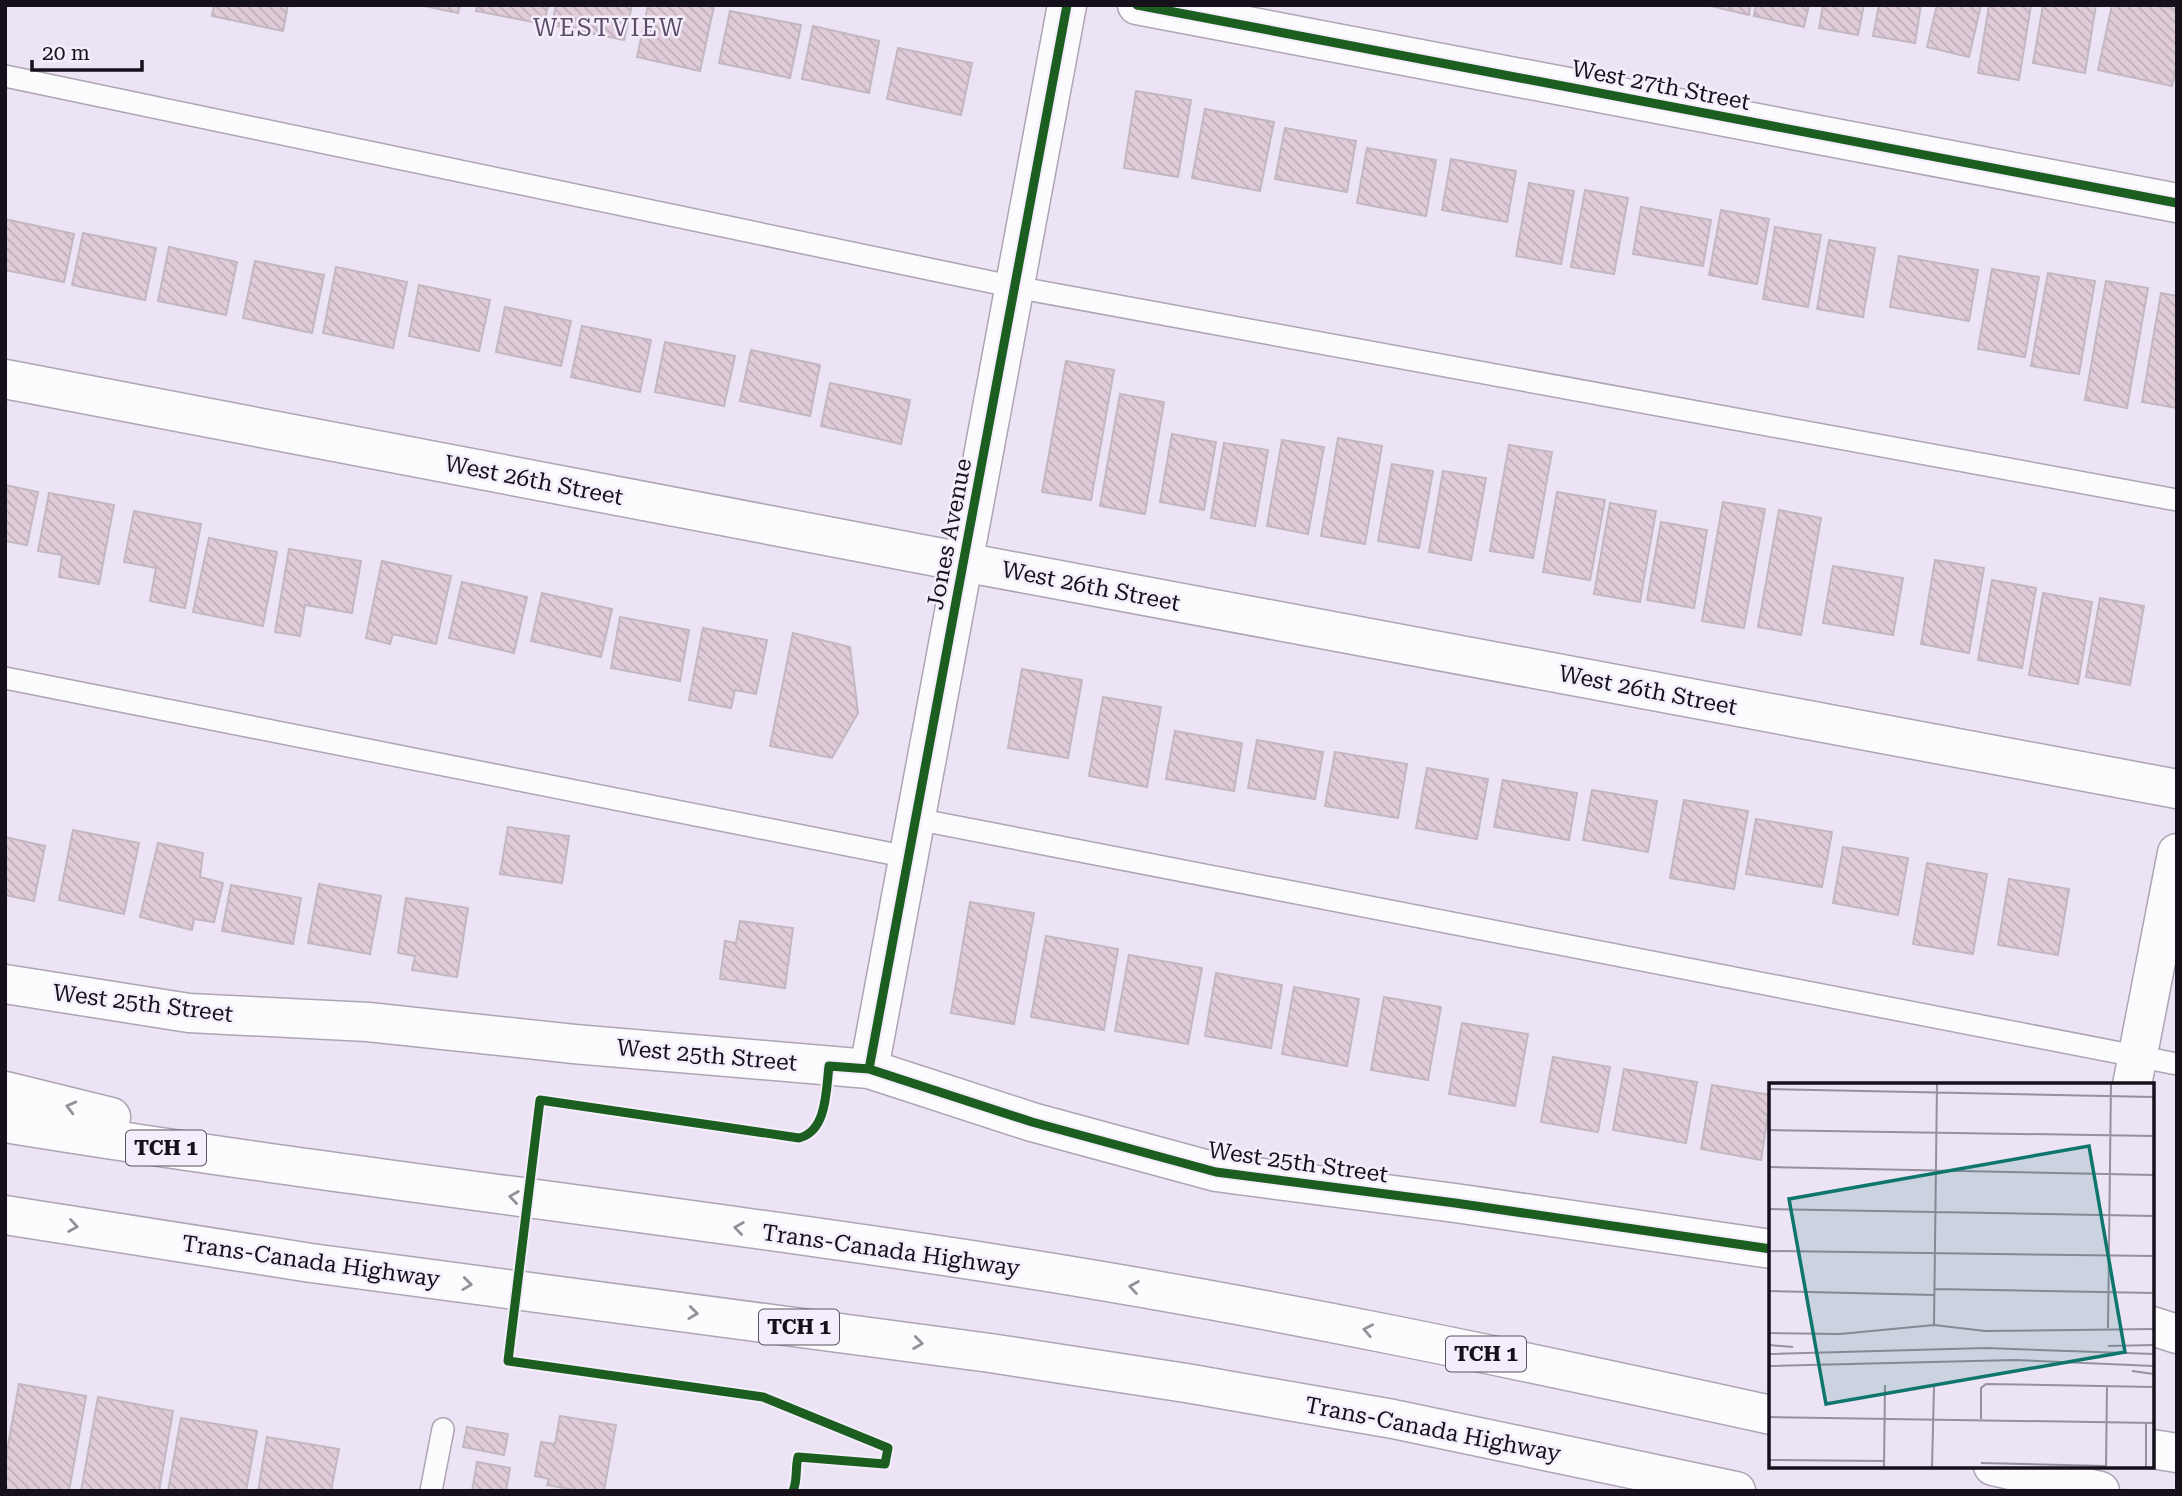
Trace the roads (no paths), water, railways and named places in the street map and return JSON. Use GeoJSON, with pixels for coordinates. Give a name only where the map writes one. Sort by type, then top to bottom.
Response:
{"type":"FeatureCollection","features":[{"type":"Feature","properties":{"kind":"main road","name":"Jones Avenue"},"geometry":{"type":"LineString","coordinates":[[869,1069],[1067,5]]}},
{"type":"Feature","properties":{"kind":"main road","name":"West 27th Street"},"geometry":{"type":"LineString","coordinates":[[1138,5],[2177,203]]}},
{"type":"Feature","properties":{"kind":"main road","name":"West 26th Street"},"geometry":{"type":"LineString","coordinates":[[5,379],[963,562],[2177,789]]}},
{"type":"Feature","properties":{"kind":"main road"},"geometry":{"type":"LineString","coordinates":[[2135,1071],[2177,853]]}},
{"type":"Feature","properties":{"kind":"main road","name":"West 25th Street"},"geometry":{"type":"LineString","coordinates":[[5,984],[189,1013],[368,1023],[869,1069],[1032,1122],[1216,1172],[1769,1249]]}},
{"type":"Feature","properties":{"kind":"main road"},"geometry":{"type":"LineString","coordinates":[[5,1091],[327,1172]]}},
{"type":"Feature","properties":{"kind":"main road","name":"Trans-Canada Highway"},"geometry":{"type":"LineString","coordinates":[[5,1123],[327,1172],[1002,1265],[1201,1298],[1410,1338],[1769,1415]]}},
{"type":"Feature","properties":{"kind":"main road","name":"Trans-Canada Highway"},"geometry":{"type":"LineString","coordinates":[[5,1215],[312,1263],[990,1353],[1186,1383],[1393,1419],[1736,1491]]}},
{"type":"Feature","properties":{"kind":"main road"},"geometry":{"type":"LineString","coordinates":[[2154,1327],[2177,1334]]}},
{"type":"Feature","properties":{"kind":"main road"},"geometry":{"type":"LineString","coordinates":[[1410,1338],[1769,1387]]}},
{"type":"Feature","properties":{"kind":"main road"},"geometry":{"type":"LineString","coordinates":[[2154,1449],[2177,1453]]}},
{"type":"Feature","properties":{"kind":"main road"},"geometry":{"type":"LineString","coordinates":[[1589,1459],[1697,1491]]}},
{"type":"Feature","properties":{"kind":"main road"},"geometry":{"type":"LineString","coordinates":[[2002,1468],[2100,1491]]}},
{"type":"Feature","properties":{"kind":"lane"},"geometry":{"type":"LineString","coordinates":[[5,75],[1015,287],[2177,500]]}},
{"type":"Feature","properties":{"kind":"lane"},"geometry":{"type":"LineString","coordinates":[[5,678],[908,858]]}},
{"type":"Feature","properties":{"kind":"lane"},"geometry":{"type":"LineString","coordinates":[[915,819],[2135,1071],[2177,1064]]}},
{"type":"Feature","properties":{"kind":"lane"},"geometry":{"type":"LineString","coordinates":[[431,1491],[443,1429]]}},
{"type":"Feature","properties":{"kind":"district","name":"WESTVIEW"},"geometry":{"type":"Point","coordinates":[609,28]}}]}
